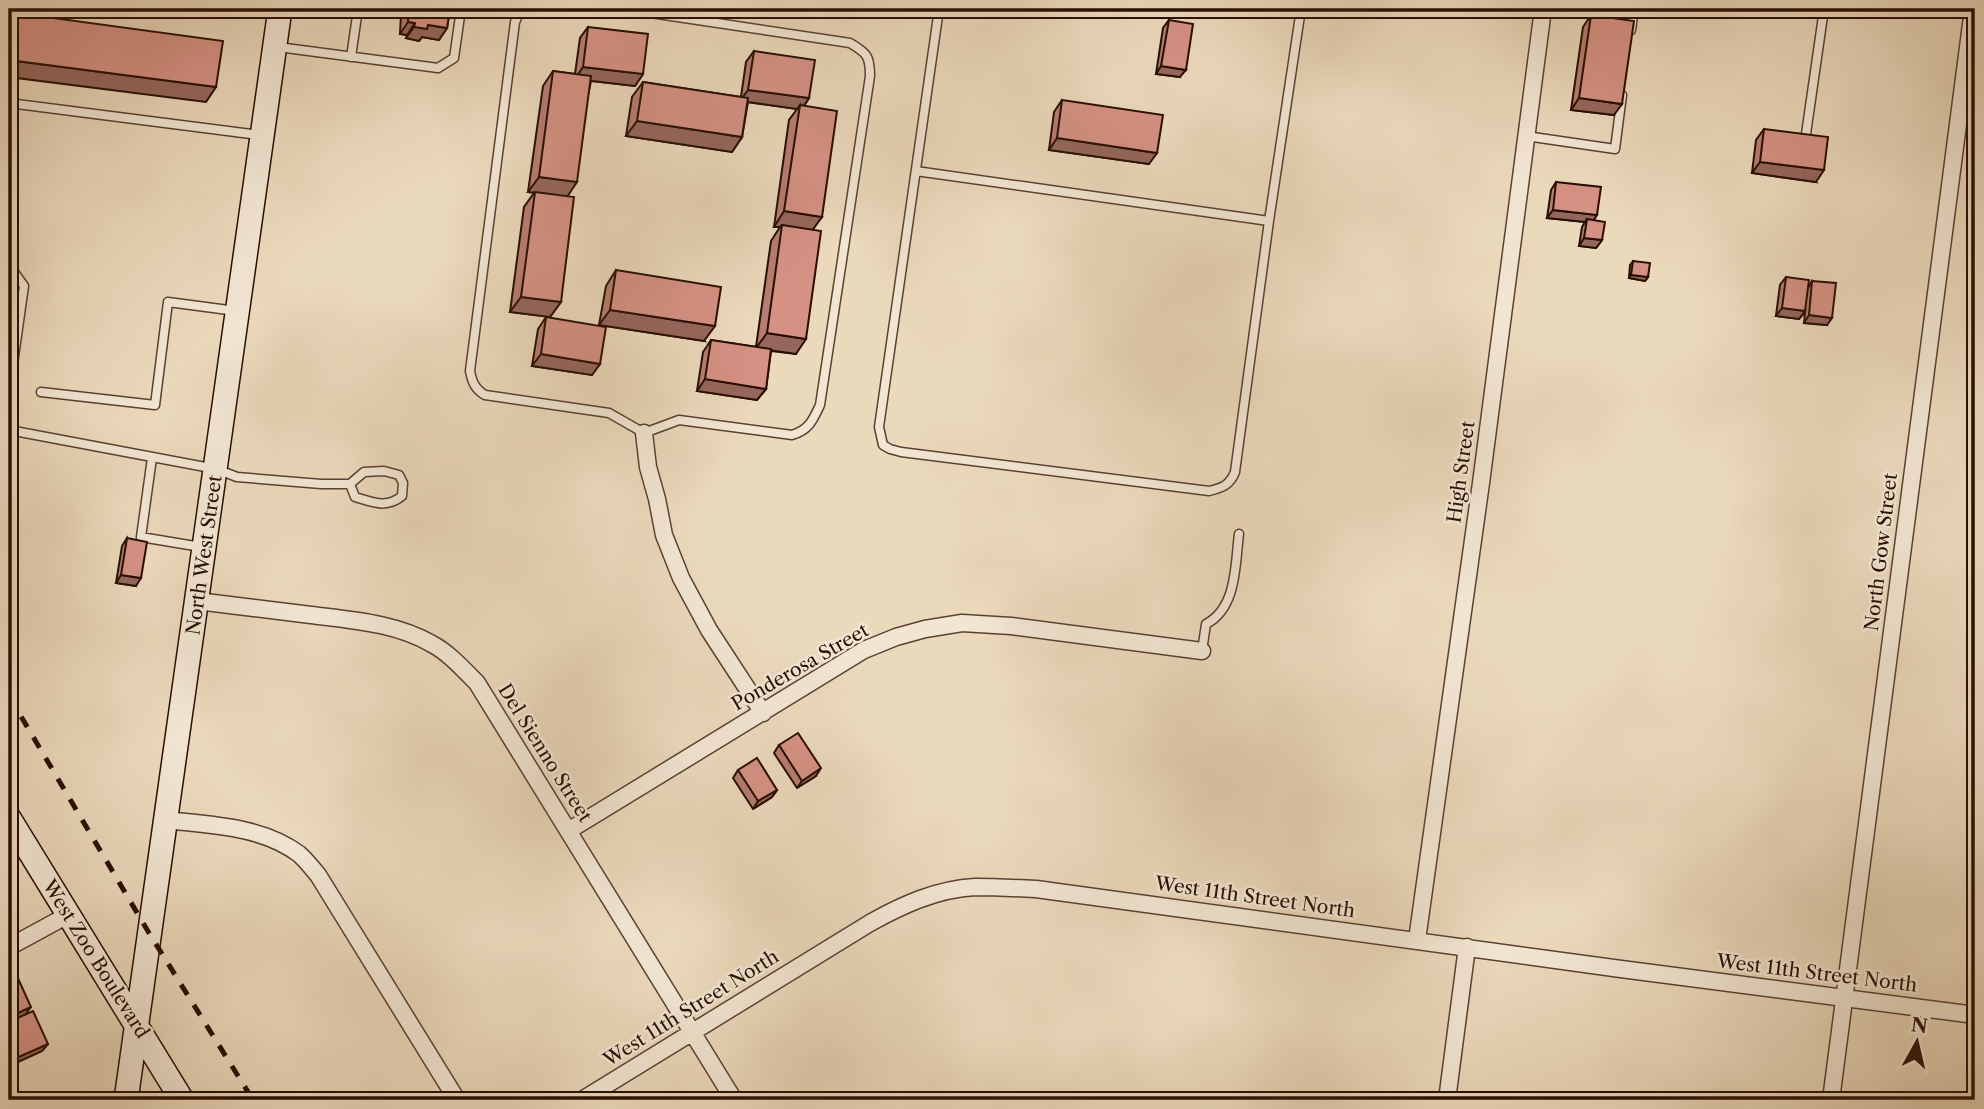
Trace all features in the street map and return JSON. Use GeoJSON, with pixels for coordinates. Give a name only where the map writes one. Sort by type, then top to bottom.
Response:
{"type":"FeatureCollection","features":[{"type":"Feature","properties":{"kind":"main road","name":"North West Street"},"geometry":{"type":"LineString","coordinates":[[126,1100],[280,9]]}},
{"type":"Feature","properties":{"kind":"main road","name":"West Zoo Boulevard"},"geometry":{"type":"LineString","coordinates":[[9,818],[183,1100]]}},
{"type":"Feature","properties":{"kind":"street","name":"High Street"},"geometry":{"type":"LineString","coordinates":[[1417,940],[1481,483],[1543,9]]}},
{"type":"Feature","properties":{"kind":"street","name":"North Gow Street"},"geometry":{"type":"LineString","coordinates":[[1831,1100],[1973,9]]}},
{"type":"Feature","properties":{"kind":"street"},"geometry":{"type":"LineString","coordinates":[[644,433],[648,467],[664,535],[681,578],[709,630],[763,713]]}},
{"type":"Feature","properties":{"kind":"street","name":"Del Sienno Street"},"geometry":{"type":"LineString","coordinates":[[198,601],[354,621],[408,633],[431,643],[477,682],[734,1100]]}},
{"type":"Feature","properties":{"kind":"street","name":"Ponderosa Street"},"geometry":{"type":"LineString","coordinates":[[568,831],[864,650],[896,637],[962,623],[1011,626],[1202,651]]}},
{"type":"Feature","properties":{"kind":"street"},"geometry":{"type":"LineString","coordinates":[[166,820],[257,834],[300,855],[318,875],[457,1100]]}},
{"type":"Feature","properties":{"kind":"street","name":"West 11th Street North"},"geometry":{"type":"LineString","coordinates":[[582,1100],[903,905],[940,892],[973,887],[1036,889],[1975,1015]]}},
{"type":"Feature","properties":{"kind":"street"},"geometry":{"type":"LineString","coordinates":[[9,947],[68,915]]}},
{"type":"Feature","properties":{"kind":"street"},"geometry":{"type":"LineString","coordinates":[[1447,1100],[1467,947]]}},
{"type":"Feature","properties":{"kind":"lane"},"geometry":{"type":"LineString","coordinates":[[351,57],[358,9]]}},
{"type":"Feature","properties":{"kind":"lane"},"geometry":{"type":"LineString","coordinates":[[275,47],[438,68],[454,58],[461,9]]}},
{"type":"Feature","properties":{"kind":"lane"},"geometry":{"type":"LineString","coordinates":[[521,9],[515,22],[470,371],[471,381],[478,391],[485,394],[609,413],[644,433],[679,420],[792,435],[802,432],[810,425],[820,405],[870,62],[866,54],[850,43],[710,21],[686,13],[624,9]]}},
{"type":"Feature","properties":{"kind":"lane"},"geometry":{"type":"LineString","coordinates":[[710,21],[712,9]]}},
{"type":"Feature","properties":{"kind":"lane"},"geometry":{"type":"LineString","coordinates":[[939,9],[879,427],[883,445],[901,452],[1209,491],[1231,483],[1236,472],[1269,221],[1301,9]]}},
{"type":"Feature","properties":{"kind":"lane"},"geometry":{"type":"LineString","coordinates":[[1631,34],[1634,9]]}},
{"type":"Feature","properties":{"kind":"lane"},"geometry":{"type":"LineString","coordinates":[[1806,134],[1824,9]]}},
{"type":"Feature","properties":{"kind":"lane"},"geometry":{"type":"LineString","coordinates":[[1526,136],[1615,149],[1624,85]]}},
{"type":"Feature","properties":{"kind":"lane"},"geometry":{"type":"LineString","coordinates":[[9,103],[262,136]]}},
{"type":"Feature","properties":{"kind":"lane"},"geometry":{"type":"LineString","coordinates":[[916,171],[1269,221]]}},
{"type":"Feature","properties":{"kind":"lane"},"geometry":{"type":"LineString","coordinates":[[9,265],[24,286],[9,392]]}},
{"type":"Feature","properties":{"kind":"lane"},"geometry":{"type":"LineString","coordinates":[[41,392],[155,405],[168,302],[239,311]]}},
{"type":"Feature","properties":{"kind":"lane"},"geometry":{"type":"LineString","coordinates":[[9,430],[216,469],[237,477],[350,484],[365,472],[384,471],[399,475],[403,483],[402,496],[393,503],[383,504],[355,496],[350,484]]}},
{"type":"Feature","properties":{"kind":"lane"},"geometry":{"type":"LineString","coordinates":[[152,458],[141,537],[205,547]]}},
{"type":"Feature","properties":{"kind":"lane"},"geometry":{"type":"LineString","coordinates":[[1202,651],[1206,624],[1217,618],[1231,594],[1240,534]]}},
{"type":"Feature","properties":{"kind":"building"},"geometry":{"type":"Polygon","coordinates":[[[409,9],[450,9],[447,28],[428,25],[427,29],[414,27],[415,23],[408,22],[409,9]]]}},
{"type":"Feature","properties":{"kind":"building"},"geometry":{"type":"Polygon","coordinates":[[[9,12],[223,41],[216,87],[9,60],[9,12]]]}},
{"type":"Feature","properties":{"kind":"building"},"geometry":{"type":"Polygon","coordinates":[[[1591,15],[1634,21],[1622,104],[1579,98],[1591,15]]]}},
{"type":"Feature","properties":{"kind":"building"},"geometry":{"type":"Polygon","coordinates":[[[1169,20],[1193,24],[1186,70],[1161,66],[1169,20]]]}},
{"type":"Feature","properties":{"kind":"building"},"geometry":{"type":"Polygon","coordinates":[[[588,27],[648,34],[643,74],[583,67],[588,27]]]}},
{"type":"Feature","properties":{"kind":"building"},"geometry":{"type":"Polygon","coordinates":[[[754,51],[815,60],[809,98],[748,90],[754,51]]]}},
{"type":"Feature","properties":{"kind":"building"},"geometry":{"type":"Polygon","coordinates":[[[553,71],[591,76],[577,182],[539,177],[553,71]]]}},
{"type":"Feature","properties":{"kind":"building"},"geometry":{"type":"Polygon","coordinates":[[[643,82],[748,98],[742,137],[637,121],[643,82]]]}},
{"type":"Feature","properties":{"kind":"building"},"geometry":{"type":"Polygon","coordinates":[[[1062,100],[1163,115],[1157,153],[1057,138],[1062,100]]]}},
{"type":"Feature","properties":{"kind":"building"},"geometry":{"type":"Polygon","coordinates":[[[800,105],[837,111],[822,217],[784,211],[800,105]]]}},
{"type":"Feature","properties":{"kind":"building"},"geometry":{"type":"Polygon","coordinates":[[[1764,129],[1828,137],[1824,170],[1760,162],[1764,129]]]}},
{"type":"Feature","properties":{"kind":"building"},"geometry":{"type":"Polygon","coordinates":[[[1556,182],[1601,187],[1597,215],[1553,210],[1556,182]]]}},
{"type":"Feature","properties":{"kind":"building"},"geometry":{"type":"Polygon","coordinates":[[[535,192],[574,197],[561,302],[521,297],[535,192]]]}},
{"type":"Feature","properties":{"kind":"building"},"geometry":{"type":"Polygon","coordinates":[[[1587,219],[1605,222],[1602,240],[1584,238],[1587,219]]]}},
{"type":"Feature","properties":{"kind":"building"},"geometry":{"type":"Polygon","coordinates":[[[782,225],[821,231],[806,339],[767,333],[782,225]]]}},
{"type":"Feature","properties":{"kind":"building"},"geometry":{"type":"Polygon","coordinates":[[[1633,261],[1650,263],[1648,277],[1631,275],[1633,261]]]}},
{"type":"Feature","properties":{"kind":"building"},"geometry":{"type":"Polygon","coordinates":[[[616,270],[721,287],[715,326],[610,310],[616,270]]]}},
{"type":"Feature","properties":{"kind":"building"},"geometry":{"type":"Polygon","coordinates":[[[1786,277],[1809,280],[1805,311],[1782,308],[1786,277]]]}},
{"type":"Feature","properties":{"kind":"building"},"geometry":{"type":"Polygon","coordinates":[[[1812,281],[1836,283],[1832,318],[1809,315],[1812,281]]]}},
{"type":"Feature","properties":{"kind":"building"},"geometry":{"type":"Polygon","coordinates":[[[546,317],[606,327],[600,364],[541,354],[546,317]]]}},
{"type":"Feature","properties":{"kind":"building"},"geometry":{"type":"Polygon","coordinates":[[[711,340],[771,349],[766,389],[705,379],[711,340]]]}},
{"type":"Feature","properties":{"kind":"building"},"geometry":{"type":"Polygon","coordinates":[[[127,538],[147,542],[141,578],[121,575],[127,538]]]}},
{"type":"Feature","properties":{"kind":"building"},"geometry":{"type":"Polygon","coordinates":[[[798,733],[821,768],[802,781],[779,745],[798,733]]]}},
{"type":"Feature","properties":{"kind":"building"},"geometry":{"type":"Polygon","coordinates":[[[757,758],[777,790],[758,801],[738,770],[757,758]]]}},
{"type":"Feature","properties":{"kind":"building"},"geometry":{"type":"Polygon","coordinates":[[[16,974],[31,1007],[9,1017],[9,978],[16,974]]]}},
{"type":"Feature","properties":{"kind":"building"},"geometry":{"type":"Polygon","coordinates":[[[33,1011],[48,1044],[14,1059],[9,1046],[9,1022],[33,1011]]]}},
{"type":"Feature","properties":{"kind":"railway"},"geometry":{"type":"LineString","coordinates":[[9,696],[149,933],[253,1100]]}}]}
